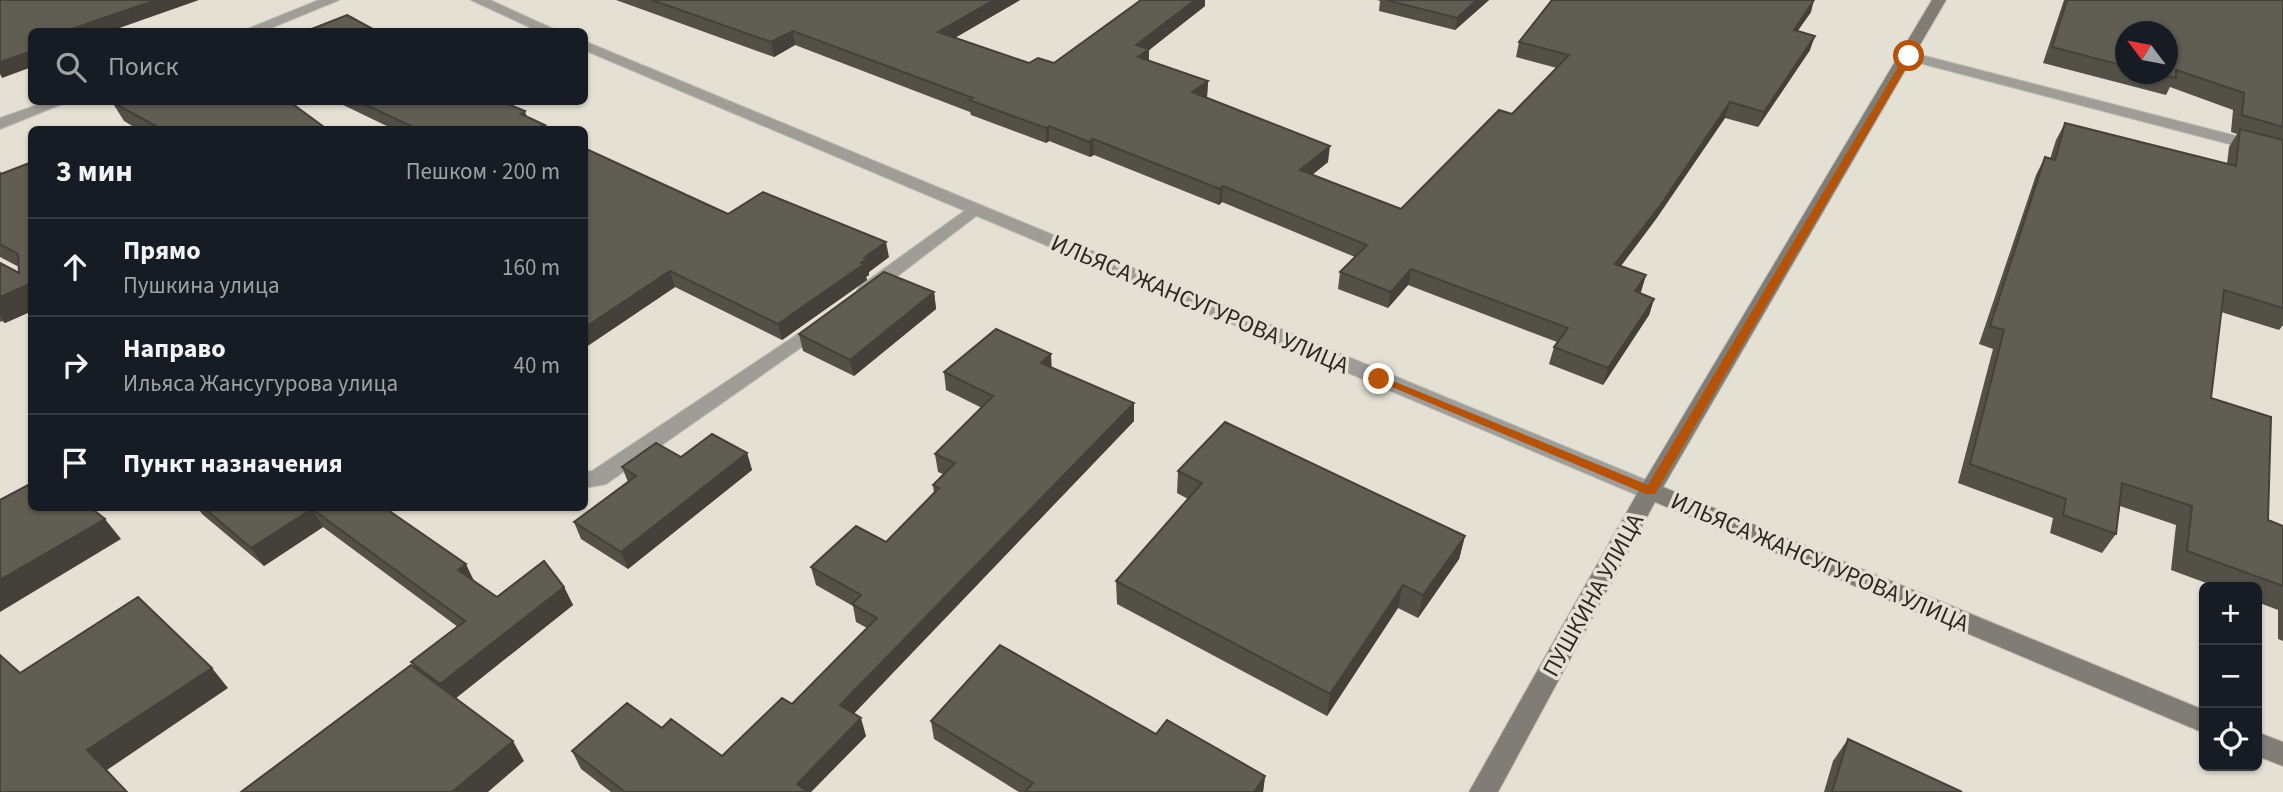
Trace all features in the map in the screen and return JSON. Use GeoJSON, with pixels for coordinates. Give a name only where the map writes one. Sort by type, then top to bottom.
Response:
{"type":"FeatureCollection","features":[{"type":"Feature","properties":{"kind":"street"},"geometry":{"type":"LineString","coordinates":[[258,28],[332,0]]}},
{"type":"Feature","properties":{"kind":"street"},"geometry":{"type":"LineString","coordinates":[[478,0],[544,28]]}},
{"type":"Feature","properties":{"kind":"street","name":"ПУШКИНА УЛИЦА"},"geometry":{"type":"LineString","coordinates":[[1483,792],[1650,491],[1909,56],[1939,0]]}},
{"type":"Feature","properties":{"kind":"street","name":"ИЛЬЯСА ЖАНСУГУРОВА УЛИЦА"},"geometry":{"type":"LineString","coordinates":[[588,47],[2199,720]]}},
{"type":"Feature","properties":{"kind":"street"},"geometry":{"type":"LineString","coordinates":[[1909,56],[2283,153]]}},
{"type":"Feature","properties":{"kind":"street"},"geometry":{"type":"LineString","coordinates":[[0,124],[51,105]]}},
{"type":"Feature","properties":{"kind":"street"},"geometry":{"type":"LineString","coordinates":[[588,479],[598,478],[843,309],[974,209]]}},
{"type":"Feature","properties":{"kind":"street"},"geometry":{"type":"LineString","coordinates":[[2262,746],[2283,754]]}},
{"type":"Feature","properties":{"kind":"building"},"geometry":{"type":"Polygon","coordinates":[[[0,0],[156,0],[75,28],[28,28],[28,52],[0,62],[0,0]]]}},
{"type":"Feature","properties":{"kind":"building"},"geometry":{"type":"Polygon","coordinates":[[[652,0],[994,0],[938,32],[1029,63],[1038,58],[1054,63],[1141,0],[1195,0],[1136,45],[1149,49],[1138,57],[1208,81],[1192,92],[1330,146],[1300,170],[1401,209],[1499,110],[1512,114],[1569,55],[1519,42],[1552,0],[1814,0],[1794,30],[1815,36],[1764,112],[1730,102],[1662,203],[1615,264],[1646,275],[1635,291],[1654,299],[1608,368],[1554,347],[1568,328],[1411,269],[1391,292],[1340,272],[1367,245],[1223,186],[1220,189],[1093,139],[1089,142],[1049,126],[1046,128],[793,31],[771,42],[652,0]]]}},
{"type":"Feature","properties":{"kind":"building"},"geometry":{"type":"Polygon","coordinates":[[[1386,0],[1477,0],[1457,18],[1386,0]]]}},
{"type":"Feature","properties":{"kind":"building"},"geometry":{"type":"Polygon","coordinates":[[[2067,0],[2283,0],[2283,127],[2242,115],[2244,93],[2178,71],[2178,21],[2115,21],[2115,63],[2052,47],[2067,0]]]}},
{"type":"Feature","properties":{"kind":"building"},"geometry":{"type":"Polygon","coordinates":[[[347,15],[371,28],[314,28],[347,15]]]}},
{"type":"Feature","properties":{"kind":"building"},"geometry":{"type":"Polygon","coordinates":[[[117,105],[294,105],[323,126],[156,126],[117,105]]]}},
{"type":"Feature","properties":{"kind":"building"},"geometry":{"type":"Polygon","coordinates":[[[366,105],[510,105],[525,111],[521,114],[545,125],[542,126],[411,126],[366,105]]]}},
{"type":"Feature","properties":{"kind":"building"},"geometry":{"type":"Polygon","coordinates":[[[2065,123],[2236,166],[2240,129],[2283,140],[2283,308],[2224,290],[2211,398],[2271,417],[2268,520],[2283,526],[2283,586],[2187,551],[2192,506],[2122,483],[2116,534],[2063,515],[2066,499],[1970,464],[2004,330],[1990,326],[2045,157],[2055,160],[2065,123]]]}},
{"type":"Feature","properties":{"kind":"building"},"geometry":{"type":"Polygon","coordinates":[[[588,150],[728,214],[763,192],[886,242],[864,258],[867,259],[861,263],[864,264],[778,324],[670,271],[588,325],[588,150]]]}},
{"type":"Feature","properties":{"kind":"building"},"geometry":{"type":"Polygon","coordinates":[[[28,164],[28,285],[0,297],[0,263],[19,273],[18,254],[0,244],[1,174],[28,164]]]}},
{"type":"Feature","properties":{"kind":"building"},"geometry":{"type":"Polygon","coordinates":[[[884,272],[934,292],[850,360],[799,334],[884,272]]]}},
{"type":"Feature","properties":{"kind":"building"},"geometry":{"type":"Polygon","coordinates":[[[996,329],[1051,354],[1041,363],[1134,403],[840,705],[861,718],[797,784],[808,792],[625,792],[572,751],[627,703],[662,728],[671,719],[722,756],[782,698],[792,704],[877,618],[852,604],[861,595],[811,567],[856,526],[886,542],[939,488],[933,485],[955,463],[935,454],[993,396],[944,372],[996,329]]]}},
{"type":"Feature","properties":{"kind":"building"},"geometry":{"type":"Polygon","coordinates":[[[1225,422],[1465,536],[1423,595],[1403,585],[1330,694],[1116,581],[1202,483],[1178,471],[1225,422]]]}},
{"type":"Feature","properties":{"kind":"building"},"geometry":{"type":"Polygon","coordinates":[[[712,434],[747,453],[621,552],[574,522],[636,476],[622,467],[656,443],[681,457],[712,434]]]}},
{"type":"Feature","properties":{"kind":"building"},"geometry":{"type":"Polygon","coordinates":[[[28,485],[28,511],[95,511],[105,519],[0,580],[0,500],[28,485]]]}},
{"type":"Feature","properties":{"kind":"building"},"geometry":{"type":"Polygon","coordinates":[[[208,511],[309,511],[251,548],[208,511]]]}},
{"type":"Feature","properties":{"kind":"building"},"geometry":{"type":"Polygon","coordinates":[[[315,511],[389,511],[466,564],[458,570],[497,597],[544,561],[564,587],[440,684],[411,662],[465,621],[315,511]]]}},
{"type":"Feature","properties":{"kind":"building"},"geometry":{"type":"Polygon","coordinates":[[[138,597],[212,668],[87,750],[127,792],[0,792],[0,655],[20,673],[138,597]]]}},
{"type":"Feature","properties":{"kind":"building"},"geometry":{"type":"Polygon","coordinates":[[[1000,645],[1156,734],[1167,720],[1265,776],[1254,792],[1025,792],[1033,783],[931,721],[1000,645]]]}},
{"type":"Feature","properties":{"kind":"building"},"geometry":{"type":"Polygon","coordinates":[[[411,665],[513,741],[452,792],[241,792],[411,665]]]}},
{"type":"Feature","properties":{"kind":"building"},"geometry":{"type":"Polygon","coordinates":[[[1848,739],[1962,792],[1832,792],[1848,739]]]}},
{"type":"Feature","properties":{"kind":"route"},"geometry":{"type":"LineString","coordinates":[[1379,379],[1650,491],[1909,56]]}}]}
